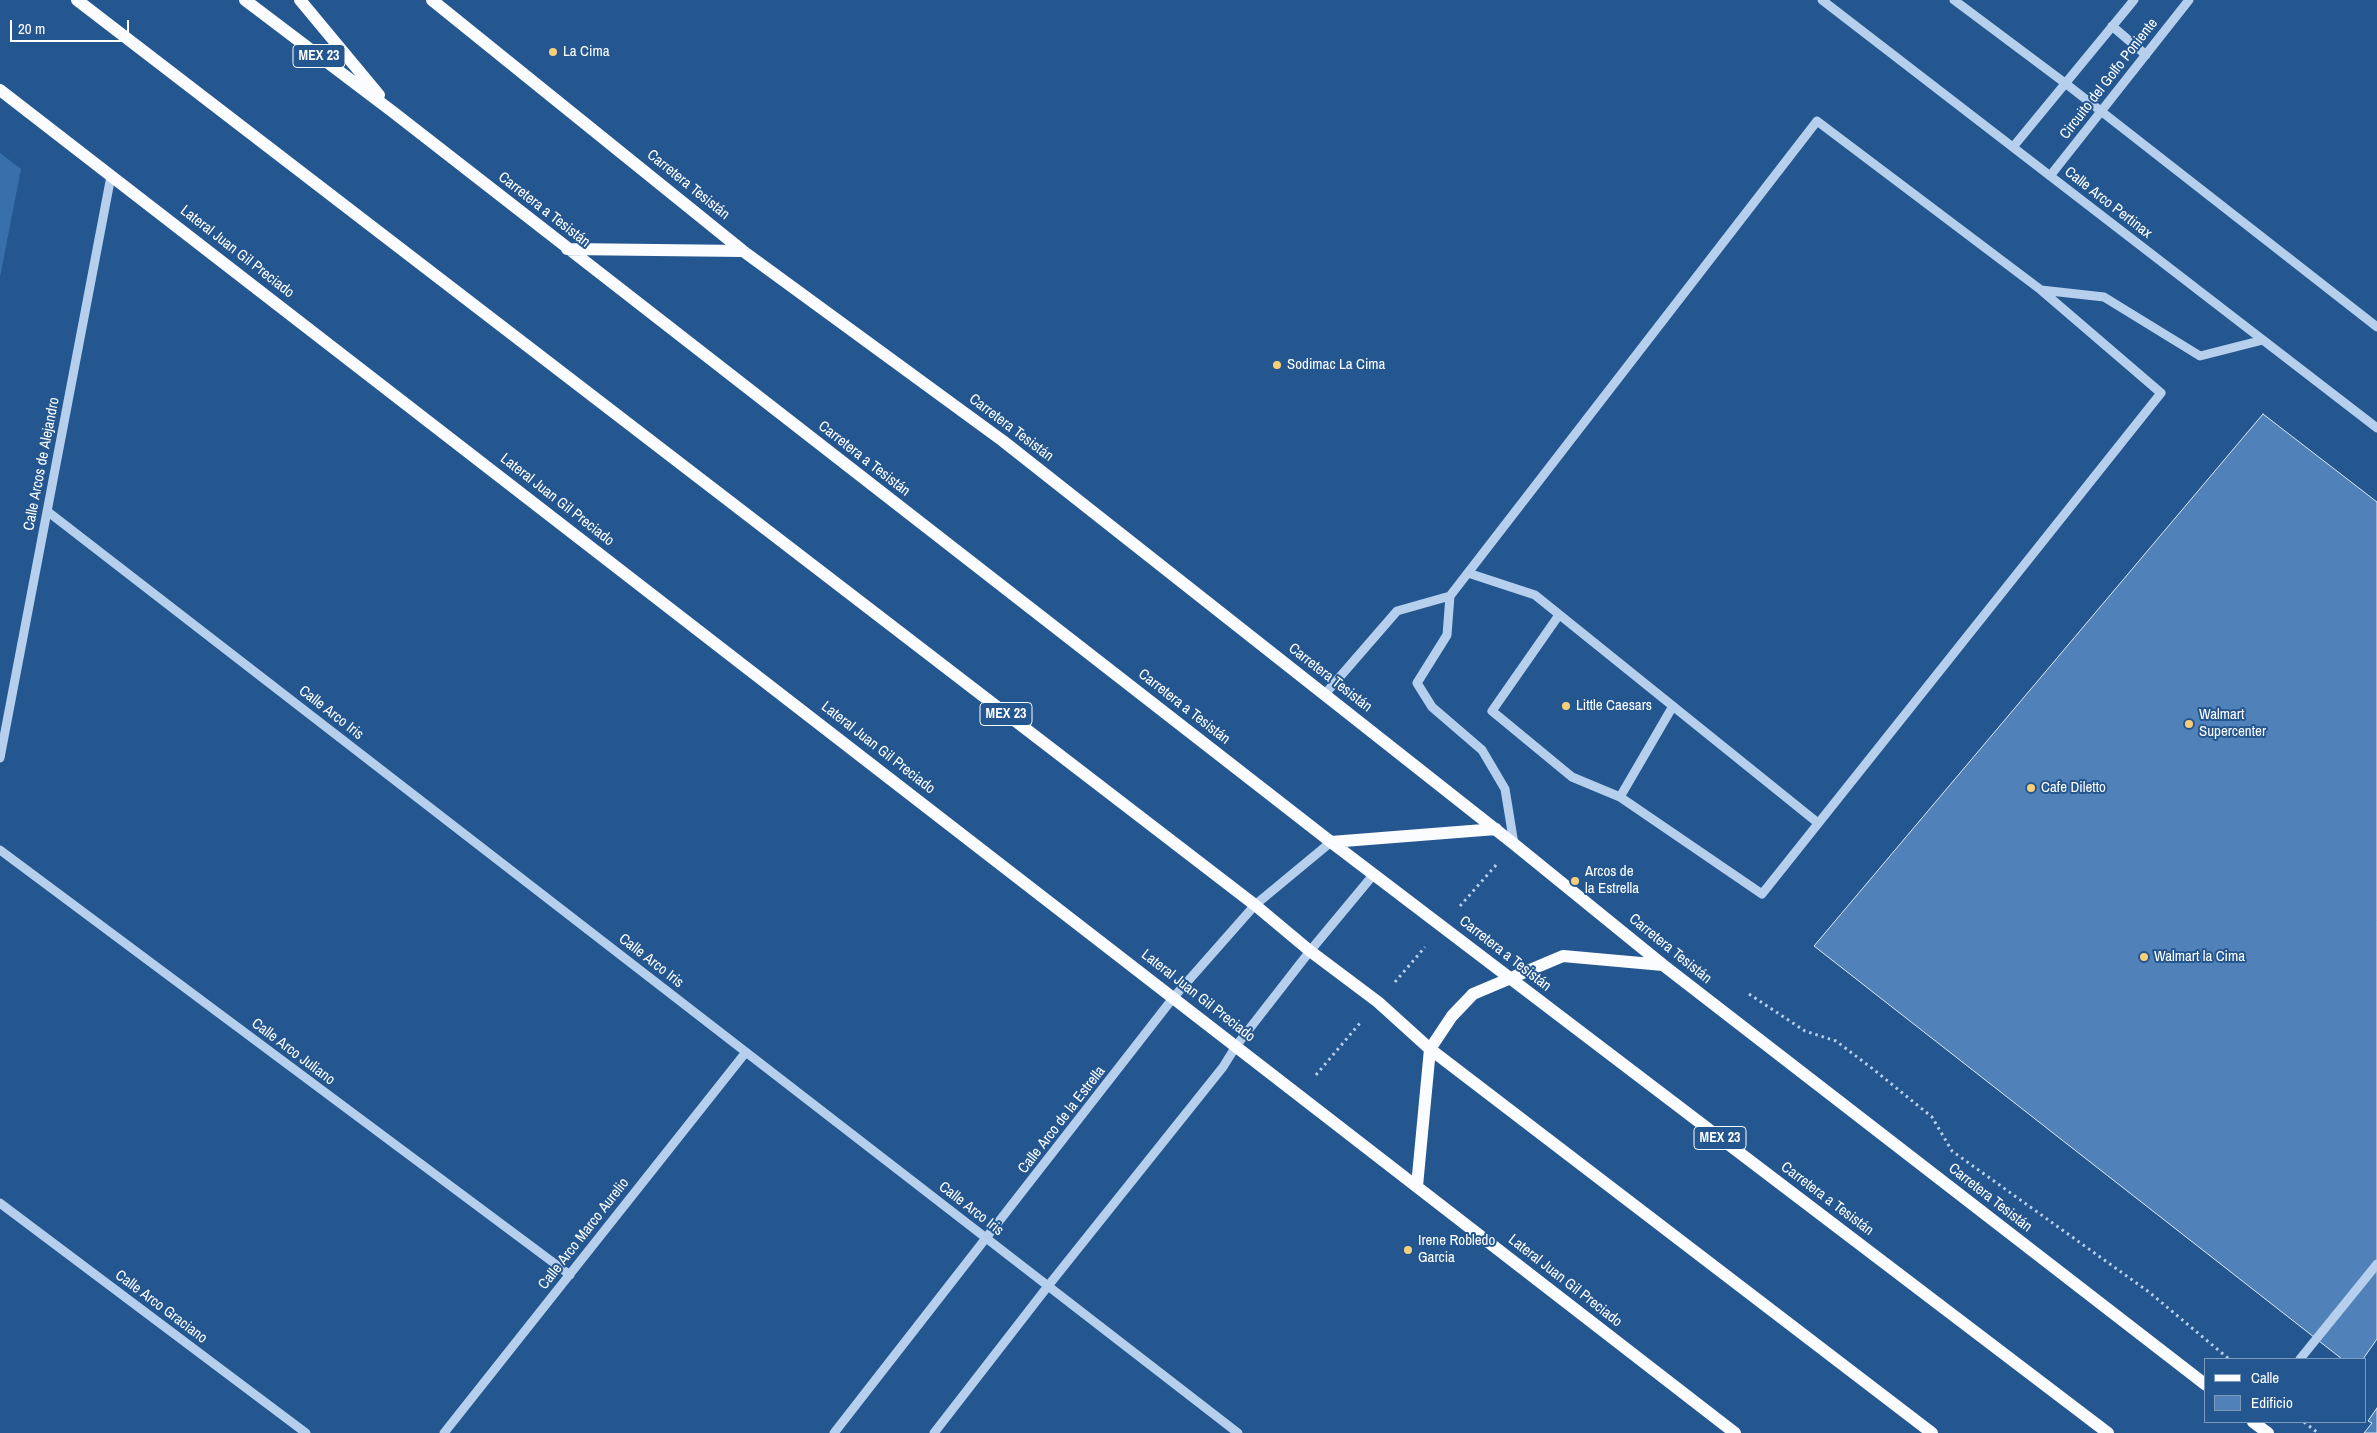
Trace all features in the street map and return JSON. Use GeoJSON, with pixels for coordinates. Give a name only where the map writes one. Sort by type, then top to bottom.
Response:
{"type":"FeatureCollection","features":[{"type":"Feature","properties":{"kind":"main road","name":"MEX 23"},"geometry":{"type":"LineString","coordinates":[[77,0],[1255,905],[1310,952],[1378,1002],[1430,1049],[1932,1433]]}},
{"type":"Feature","properties":{"kind":"main road","name":"Carretera a Tesistán"},"geometry":{"type":"LineString","coordinates":[[245,0],[393,112],[1331,842],[2108,1433]]}},
{"type":"Feature","properties":{"kind":"main road"},"geometry":{"type":"LineString","coordinates":[[300,0],[393,112]]}},
{"type":"Feature","properties":{"kind":"main road","name":"Carretera Tesistán"},"geometry":{"type":"LineString","coordinates":[[432,0],[743,251],[1003,440],[1496,829],[1663,965],[2204,1383]]}},
{"type":"Feature","properties":{"kind":"main road","name":"Lateral Juan Gil Preciado"},"geometry":{"type":"LineString","coordinates":[[0,90],[1735,1433]]}},
{"type":"Feature","properties":{"kind":"main road"},"geometry":{"type":"LineString","coordinates":[[567,249],[743,251]]}},
{"type":"Feature","properties":{"kind":"main road"},"geometry":{"type":"LineString","coordinates":[[1331,842],[1496,829]]}},
{"type":"Feature","properties":{"kind":"main road"},"geometry":{"type":"LineString","coordinates":[[1416,1186],[1430,1049],[1452,1016],[1473,994],[1563,956],[1663,965]]}},
{"type":"Feature","properties":{"kind":"main road"},"geometry":{"type":"LineString","coordinates":[[2254,1423],[2268,1433]]}},
{"type":"Feature","properties":{"kind":"street","name":"Calle Arco Pertinax"},"geometry":{"type":"LineString","coordinates":[[1822,0],[2377,428]]}},
{"type":"Feature","properties":{"kind":"street"},"geometry":{"type":"LineString","coordinates":[[1954,0],[2065,83],[2377,327]]}},
{"type":"Feature","properties":{"kind":"street","name":"Circuito del Golfo Poniente"},"geometry":{"type":"LineString","coordinates":[[2013,147],[2134,0]]}},
{"type":"Feature","properties":{"kind":"street","name":"Circuito del Golfo Poniente"},"geometry":{"type":"LineString","coordinates":[[2050,176],[2189,0]]}},
{"type":"Feature","properties":{"kind":"street"},"geometry":{"type":"LineString","coordinates":[[2112,26],[2146,55]]}},
{"type":"Feature","properties":{"kind":"street"},"geometry":{"type":"LineString","coordinates":[[1514,844],[1504,789],[1482,750],[1432,708],[1417,683],[1447,636],[1450,596],[1816,121],[2041,290],[2161,393],[1762,894],[1620,797],[1572,778],[1492,711],[1559,615]]}},
{"type":"Feature","properties":{"kind":"street","name":"Calle Arcos de Alejandro"},"geometry":{"type":"LineString","coordinates":[[0,758],[111,176]]}},
{"type":"Feature","properties":{"kind":"street"},"geometry":{"type":"LineString","coordinates":[[2041,290],[2104,297],[2200,356],[2263,340]]}},
{"type":"Feature","properties":{"kind":"street","name":"Calle Arco Iris"},"geometry":{"type":"LineString","coordinates":[[47,510],[1238,1433]]}},
{"type":"Feature","properties":{"kind":"street"},"geometry":{"type":"LineString","coordinates":[[1468,573],[1535,595],[1818,823]]}},
{"type":"Feature","properties":{"kind":"street"},"geometry":{"type":"LineString","coordinates":[[1325,694],[1397,611],[1450,596]]}},
{"type":"Feature","properties":{"kind":"street"},"geometry":{"type":"LineString","coordinates":[[1620,797],[1673,706]]}},
{"type":"Feature","properties":{"kind":"street","name":"Calle Arco de la Estrella"},"geometry":{"type":"LineString","coordinates":[[834,1433],[1173,998],[1255,905],[1331,842]]}},
{"type":"Feature","properties":{"kind":"street","name":"Calle Arco Juliano"},"geometry":{"type":"LineString","coordinates":[[0,850],[570,1275]]}},
{"type":"Feature","properties":{"kind":"street"},"geometry":{"type":"LineString","coordinates":[[934,1433],[1048,1286],[1223,1067],[1236,1046],[1374,874]]}},
{"type":"Feature","properties":{"kind":"street","name":"Calle Arco Marco Aurelio"},"geometry":{"type":"LineString","coordinates":[[444,1433],[746,1052]]}},
{"type":"Feature","properties":{"kind":"street","name":"Calle Arco Graciano"},"geometry":{"type":"LineString","coordinates":[[0,1203],[306,1433]]}},
{"type":"Feature","properties":{"kind":"street"},"geometry":{"type":"LineString","coordinates":[[2301,1358],[2377,1264]]}},
{"type":"Feature","properties":{"kind":"path"},"geometry":{"type":"LineString","coordinates":[[1299,1095],[1514,844]]}},
{"type":"Feature","properties":{"kind":"path"},"geometry":{"type":"LineString","coordinates":[[2305,1423],[2318,1433]]}},
{"type":"Feature","properties":{"kind":"shaded area"},"geometry":{"type":"Polygon","coordinates":[[[0,153],[21,169],[0,277],[0,153]]]}},
{"type":"Feature","properties":{"kind":"building","name":"Walmart Supercenter"},"geometry":{"type":"Polygon","coordinates":[[[2263,414],[2377,502],[2377,1339],[2364,1358],[2341,1358],[1814,946],[2263,414]]]}},
{"type":"Feature","properties":{"kind":"building"},"geometry":{"type":"Polygon","coordinates":[[[2377,1408],[2377,1433],[2364,1433],[2372,1423],[2368,1421],[2377,1408]]]}},
{"type":"Feature","properties":{"kind":"place","name":"La Cima"},"geometry":{"type":"Point","coordinates":[553,52]}},
{"type":"Feature","properties":{"kind":"place","name":"Sodimac La Cima"},"geometry":{"type":"Point","coordinates":[1277,365]}},
{"type":"Feature","properties":{"kind":"place","name":"Little Caesars"},"geometry":{"type":"Point","coordinates":[1566,706]}},
{"type":"Feature","properties":{"kind":"place","name":"Walmart Supercenter"},"geometry":{"type":"Point","coordinates":[2189,724]}},
{"type":"Feature","properties":{"kind":"place","name":"Cafe Diletto"},"geometry":{"type":"Point","coordinates":[2031,788]}},
{"type":"Feature","properties":{"kind":"place","name":"Arcos de la Estrella"},"geometry":{"type":"Point","coordinates":[1575,881]}},
{"type":"Feature","properties":{"kind":"place","name":"Walmart la Cima"},"geometry":{"type":"Point","coordinates":[2144,957]}},
{"type":"Feature","properties":{"kind":"place","name":"Irene Robledo Garcia"},"geometry":{"type":"Point","coordinates":[1408,1250]}}]}
